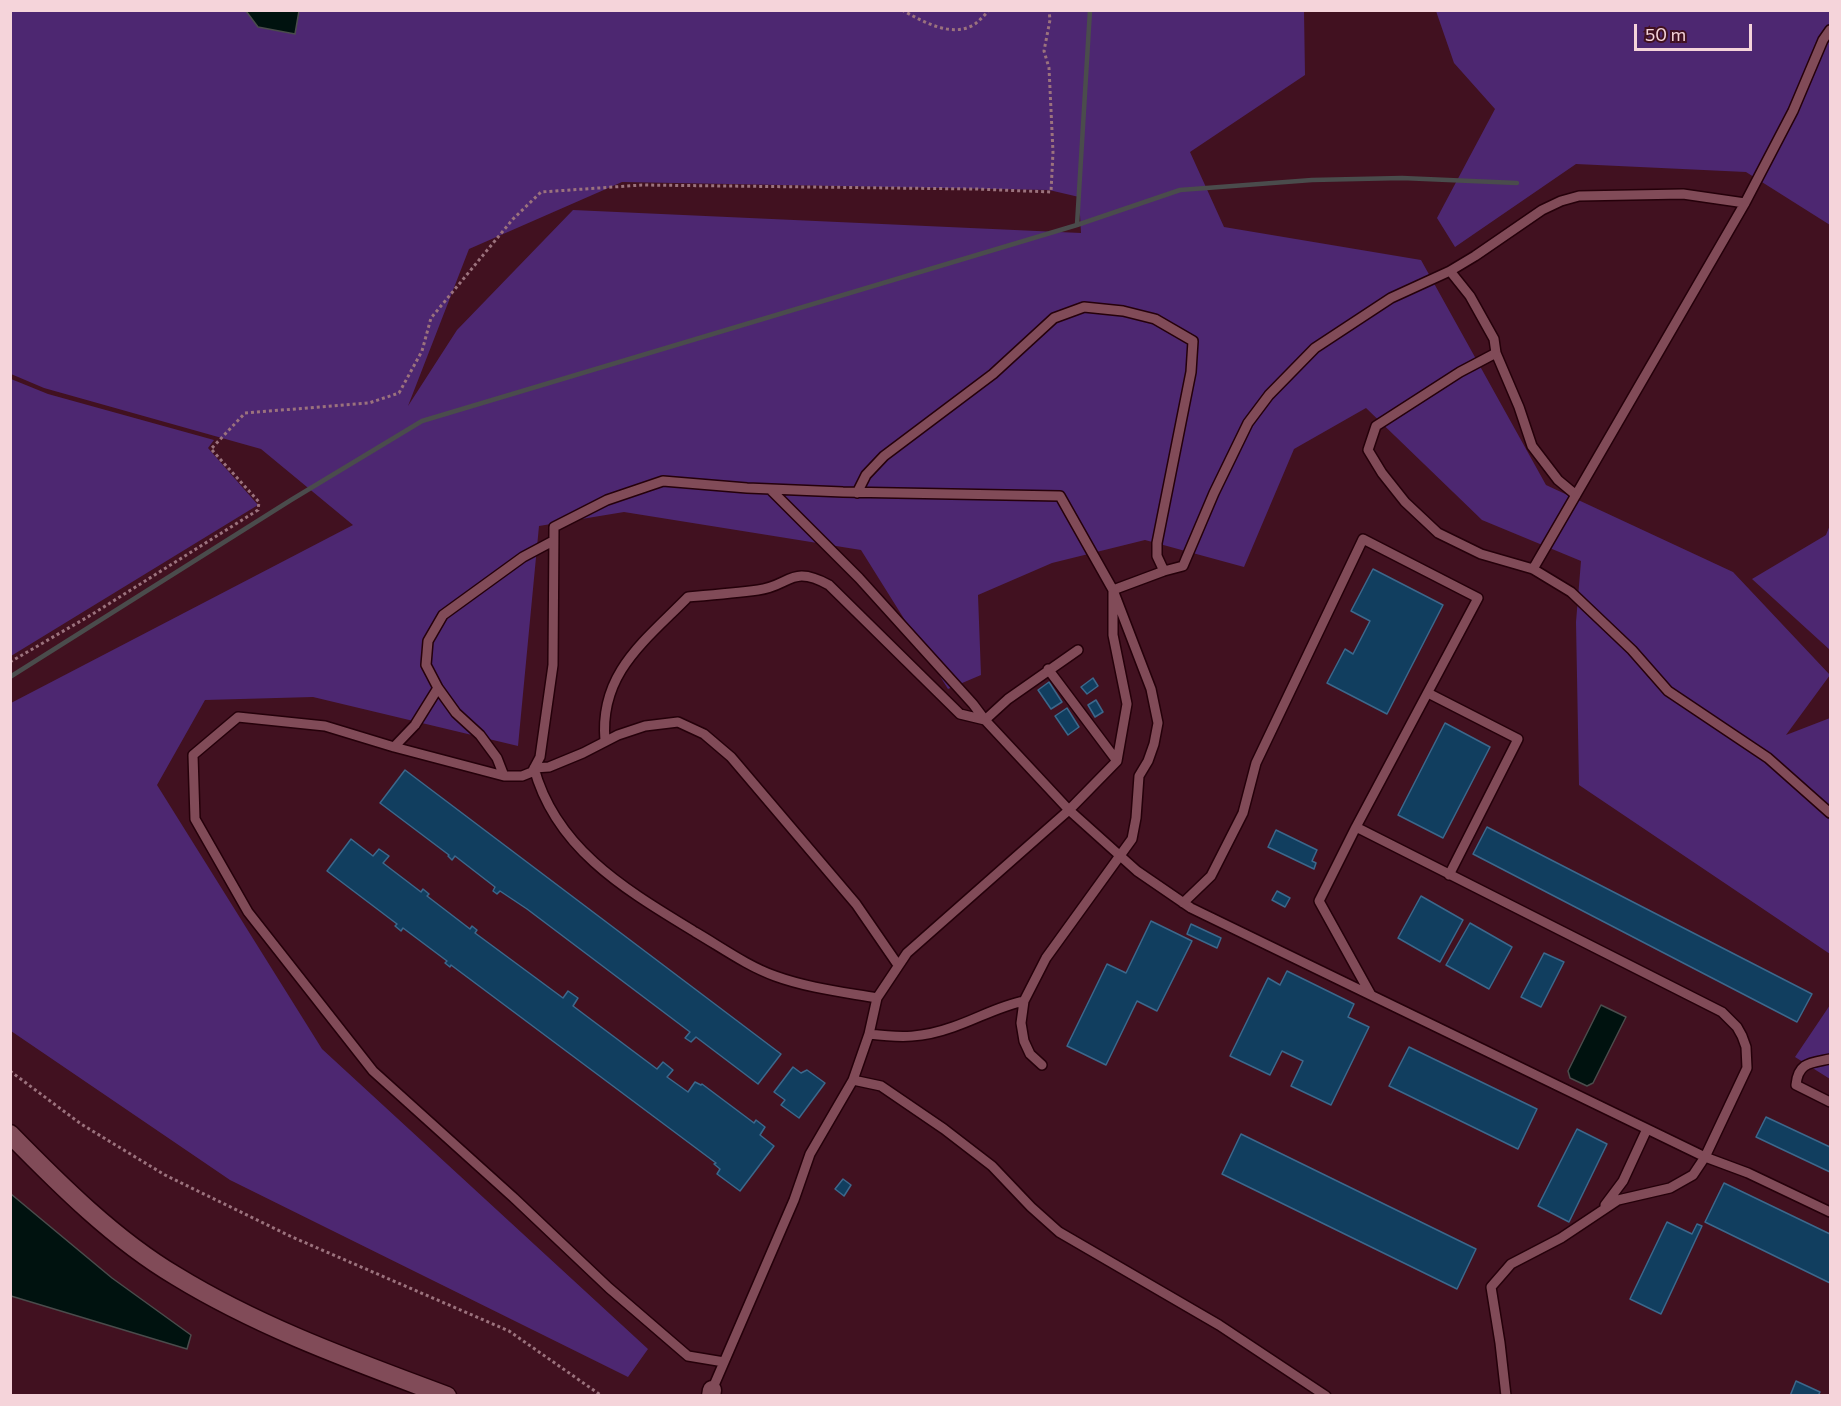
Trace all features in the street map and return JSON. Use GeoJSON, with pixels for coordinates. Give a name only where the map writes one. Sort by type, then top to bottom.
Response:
{"type":"FeatureCollection","features":[{"type":"Feature","properties":{"kind":"street"},"geometry":{"type":"LineString","coordinates":[[10,1134],[51,1176],[106,1226],[175,1276],[276,1329],[333,1354],[447,1395]]}},
{"type":"Feature","properties":{"kind":"lane"},"geometry":{"type":"LineString","coordinates":[[1533,569],[1745,203],[1793,111],[1830,30]]}},
{"type":"Feature","properties":{"kind":"lane"},"geometry":{"type":"LineString","coordinates":[[1113,590],[1183,566],[1214,493],[1248,423],[1269,394],[1315,348],[1392,298],[1450,271],[1476,256],[1542,210],[1561,201],[1580,196],[1683,194],[1745,203]]}},
{"type":"Feature","properties":{"kind":"lane"},"geometry":{"type":"LineString","coordinates":[[1450,271],[1481,313],[1494,339],[1496,353],[1533,446],[1558,480],[1576,495]]}},
{"type":"Feature","properties":{"kind":"lane"},"geometry":{"type":"LineString","coordinates":[[857,493],[866,475],[884,456],[993,374],[1054,318],[1084,307],[1123,310],[1155,319],[1193,341],[1191,372],[1157,543],[1157,556],[1164,571]]}},
{"type":"Feature","properties":{"kind":"lane"},"geometry":{"type":"LineString","coordinates":[[1496,353],[1460,372],[1376,426],[1368,450],[1382,473],[1405,502],[1438,533],[1480,554],[1533,569],[1571,592],[1632,650],[1668,691],[1768,758],[1830,813]]}},
{"type":"Feature","properties":{"kind":"lane"},"geometry":{"type":"LineString","coordinates":[[724,1362],[688,1356],[609,1288],[373,1071],[248,912],[195,819],[194,754],[238,717],[325,726],[504,776],[522,776],[532,772],[540,757],[553,666],[554,527],[607,500],[663,481],[857,493],[1060,496],[1113,590],[1151,689],[1158,723],[1148,761],[1139,776],[1135,831],[1125,850],[1046,958],[1024,1001],[1021,1023],[1024,1041],[1030,1054],[1042,1065]]}},
{"type":"Feature","properties":{"kind":"lane"},"geometry":{"type":"LineString","coordinates":[[770,489],[859,578],[985,720],[1069,810],[1119,856],[1183,903],[1647,1129],[1830,1212]]}},
{"type":"Feature","properties":{"kind":"lane"},"geometry":{"type":"LineString","coordinates":[[1183,903],[1211,876],[1243,813],[1256,763],[1363,539],[1478,598],[1319,901],[1371,996]]}},
{"type":"Feature","properties":{"kind":"lane"},"geometry":{"type":"LineString","coordinates":[[504,776],[497,758],[480,735],[456,713],[438,688],[426,665],[428,641],[443,615],[523,557],[554,541]]}},
{"type":"Feature","properties":{"kind":"lane"},"geometry":{"type":"LineString","coordinates":[[605,741],[607,701],[615,678],[629,659],[688,597],[762,590],[793,576],[815,578],[836,590],[960,714],[985,720]]}},
{"type":"Feature","properties":{"kind":"lane"},"geometry":{"type":"LineString","coordinates":[[711,1393],[794,1200],[810,1154],[853,1080],[869,1034],[877,998],[898,965],[907,953],[1069,810],[1118,761],[1127,704],[1113,635],[1113,590]]}},
{"type":"Feature","properties":{"kind":"lane"},"geometry":{"type":"LineString","coordinates":[[985,720],[1008,699],[1078,650]]}},
{"type":"Feature","properties":{"kind":"lane"},"geometry":{"type":"LineString","coordinates":[[1048,669],[1118,761]]}},
{"type":"Feature","properties":{"kind":"lane"},"geometry":{"type":"LineString","coordinates":[[394,747],[415,725],[438,688]]}},
{"type":"Feature","properties":{"kind":"lane"},"geometry":{"type":"LineString","coordinates":[[1428,693],[1518,739],[1449,874]]}},
{"type":"Feature","properties":{"kind":"lane"},"geometry":{"type":"LineString","coordinates":[[534,768],[549,767],[605,741],[645,726],[678,722],[704,734],[730,757],[856,904],[898,965]]}},
{"type":"Feature","properties":{"kind":"lane"},"geometry":{"type":"LineString","coordinates":[[534,768],[539,786],[565,833],[590,860],[639,897],[740,959],[774,976],[814,987],[877,998]]}},
{"type":"Feature","properties":{"kind":"lane"},"geometry":{"type":"LineString","coordinates":[[1356,827],[1722,1012],[1737,1027],[1746,1047],[1747,1068],[1706,1157],[1693,1175],[1670,1188],[1618,1200],[1561,1239],[1511,1264],[1491,1287],[1506,1395]]}},
{"type":"Feature","properties":{"kind":"lane"},"geometry":{"type":"LineString","coordinates":[[869,1034],[901,1038],[919,1036],[954,1027],[1009,1004],[1024,1001]]}},
{"type":"Feature","properties":{"kind":"lane"},"geometry":{"type":"LineString","coordinates":[[1830,1059],[1810,1063],[1802,1068],[1797,1074],[1796,1085],[1830,1102]]}},
{"type":"Feature","properties":{"kind":"lane"},"geometry":{"type":"LineString","coordinates":[[853,1080],[881,1086],[944,1129],[992,1166],[1031,1207],[1059,1232],[1219,1325],[1326,1395]]}},
{"type":"Feature","properties":{"kind":"lane"},"geometry":{"type":"LineString","coordinates":[[1597,1214],[1623,1181],[1647,1129]]}},
{"type":"Feature","properties":{"kind":"path"},"geometry":{"type":"LineString","coordinates":[[902,10],[929,24],[955,30],[974,25],[989,10]]}},
{"type":"Feature","properties":{"kind":"path"},"geometry":{"type":"LineString","coordinates":[[10,662],[91,615],[258,510],[259,502],[211,449],[245,412],[369,403],[399,393],[422,351],[431,318],[513,219],[541,192],[642,185],[1051,192],[1053,152],[1049,68],[1044,51],[1050,20],[1049,10]]}},
{"type":"Feature","properties":{"kind":"path"},"geometry":{"type":"LineString","coordinates":[[10,1071],[81,1124],[165,1175],[292,1237],[509,1331],[602,1395]]}},
{"type":"Feature","properties":{"kind":"shaded area"},"geometry":{"type":"Polygon","coordinates":[[[11,11],[1304,11],[1305,75],[1190,152],[1224,227],[1421,260],[1546,485],[1733,572],[1830,675],[1786,735],[1830,718],[1830,954],[1579,785],[1576,622],[1581,561],[1482,520],[1366,408],[1294,449],[1244,567],[1145,540],[1052,563],[978,595],[981,675],[948,689],[861,550],[624,512],[539,526],[518,746],[313,697],[205,700],[157,785],[322,1049],[648,1349],[628,1377],[230,1180],[11,1031],[11,703],[353,525],[261,449],[44,388],[11,374],[11,11]],[[622,182],[469,249],[408,406],[457,330],[573,210],[1081,233],[1079,197],[1049,190],[622,182]]]}},
{"type":"Feature","properties":{"kind":"shaded area"},"geometry":{"type":"Polygon","coordinates":[[[246,11],[299,11],[295,34],[258,27],[246,11]]]}},
{"type":"Feature","properties":{"kind":"shaded area"},"geometry":{"type":"Polygon","coordinates":[[[1436,11],[1830,11],[1830,225],[1746,172],[1576,164],[1455,247],[1437,218],[1495,109],[1454,63],[1436,11]]]}},
{"type":"Feature","properties":{"kind":"shaded area"},"geometry":{"type":"Polygon","coordinates":[[[11,379],[48,394],[214,440],[208,448],[258,505],[11,656],[11,379]]]}},
{"type":"Feature","properties":{"kind":"shaded area"},"geometry":{"type":"Polygon","coordinates":[[[1830,525],[1830,650],[1752,579],[1826,535],[1830,525]]]}},
{"type":"Feature","properties":{"kind":"shaded area"},"geometry":{"type":"Polygon","coordinates":[[[1601,1005],[1626,1017],[1593,1083],[1587,1086],[1570,1078],[1568,1071],[1601,1005]]]}},
{"type":"Feature","properties":{"kind":"shaded area"},"geometry":{"type":"Polygon","coordinates":[[[1830,1005],[1830,1079],[1795,1057],[1830,1005]]]}},
{"type":"Feature","properties":{"kind":"shaded area"},"geometry":{"type":"Polygon","coordinates":[[[11,1194],[112,1278],[191,1335],[187,1349],[11,1296],[11,1194]]]}},
{"type":"Feature","properties":{"kind":"building"},"geometry":{"type":"Polygon","coordinates":[[[1373,569],[1443,605],[1387,714],[1327,683],[1345,649],[1353,654],[1370,621],[1351,611],[1373,569]]]}},
{"type":"Feature","properties":{"kind":"building"},"geometry":{"type":"Polygon","coordinates":[[[1093,678],[1098,686],[1087,694],[1081,687],[1093,678]]]}},
{"type":"Feature","properties":{"kind":"building"},"geometry":{"type":"Polygon","coordinates":[[[1049,682],[1062,702],[1051,709],[1038,690],[1049,682]]]}},
{"type":"Feature","properties":{"kind":"building"},"geometry":{"type":"Polygon","coordinates":[[[1096,700],[1103,712],[1095,717],[1088,705],[1096,700]]]}},
{"type":"Feature","properties":{"kind":"building"},"geometry":{"type":"Polygon","coordinates":[[[1067,708],[1079,727],[1068,735],[1055,716],[1067,708]]]}},
{"type":"Feature","properties":{"kind":"building"},"geometry":{"type":"Polygon","coordinates":[[[1445,723],[1490,747],[1443,838],[1398,815],[1445,723]]]}},
{"type":"Feature","properties":{"kind":"building"},"geometry":{"type":"Polygon","coordinates":[[[405,770],[781,1054],[758,1084],[696,1037],[691,1042],[685,1038],[690,1032],[527,909],[500,891],[497,894],[493,891],[495,887],[455,856],[452,860],[449,855],[380,803],[405,770]]]}},
{"type":"Feature","properties":{"kind":"building"},"geometry":{"type":"Polygon","coordinates":[[[1487,827],[1812,994],[1797,1022],[1473,854],[1487,827]]]}},
{"type":"Feature","properties":{"kind":"building"},"geometry":{"type":"Polygon","coordinates":[[[1276,830],[1317,850],[1312,861],[1316,863],[1314,869],[1268,847],[1276,830]]]}},
{"type":"Feature","properties":{"kind":"building"},"geometry":{"type":"Polygon","coordinates":[[[351,839],[373,856],[379,849],[389,856],[383,863],[421,892],[423,889],[429,894],[427,896],[470,929],[472,926],[477,930],[475,933],[563,998],[568,991],[578,998],[573,1006],[657,1069],[663,1062],[673,1070],[667,1077],[688,1092],[695,1082],[702,1084],[754,1123],[756,1120],[765,1127],[760,1135],[774,1146],[740,1191],[717,1174],[720,1169],[714,1164],[716,1163],[451,965],[450,967],[445,963],[447,961],[403,928],[401,931],[395,926],[397,924],[327,871],[351,839]]]}},
{"type":"Feature","properties":{"kind":"building"},"geometry":{"type":"Polygon","coordinates":[[[1277,891],[1290,898],[1285,907],[1272,900],[1277,891]]]}},
{"type":"Feature","properties":{"kind":"building"},"geometry":{"type":"Polygon","coordinates":[[[1421,896],[1463,920],[1440,962],[1398,938],[1421,896]]]}},
{"type":"Feature","properties":{"kind":"building"},"geometry":{"type":"Polygon","coordinates":[[[1151,921],[1192,941],[1157,1011],[1137,1001],[1106,1065],[1067,1046],[1107,964],[1126,973],[1151,921]]]}},
{"type":"Feature","properties":{"kind":"building"},"geometry":{"type":"Polygon","coordinates":[[[1470,923],[1512,947],[1489,989],[1446,965],[1470,923]]]}},
{"type":"Feature","properties":{"kind":"building"},"geometry":{"type":"Polygon","coordinates":[[[1191,924],[1221,938],[1217,948],[1187,934],[1191,924]]]}},
{"type":"Feature","properties":{"kind":"building"},"geometry":{"type":"Polygon","coordinates":[[[1544,953],[1564,962],[1541,1007],[1521,997],[1544,953]]]}},
{"type":"Feature","properties":{"kind":"building"},"geometry":{"type":"Polygon","coordinates":[[[1287,971],[1354,1004],[1348,1017],[1369,1027],[1331,1105],[1291,1086],[1303,1061],[1282,1051],[1270,1075],[1230,1056],[1268,978],[1280,985],[1287,971]]]}},
{"type":"Feature","properties":{"kind":"building"},"geometry":{"type":"Polygon","coordinates":[[[1409,1047],[1537,1109],[1518,1149],[1389,1086],[1409,1047]]]}},
{"type":"Feature","properties":{"kind":"building"},"geometry":{"type":"Polygon","coordinates":[[[793,1067],[801,1073],[807,1070],[825,1083],[799,1118],[781,1105],[785,1100],[774,1092],[793,1067]]]}},
{"type":"Feature","properties":{"kind":"building"},"geometry":{"type":"Polygon","coordinates":[[[1766,1117],[1830,1147],[1830,1172],[1756,1137],[1766,1117]]]}},
{"type":"Feature","properties":{"kind":"building"},"geometry":{"type":"Polygon","coordinates":[[[1577,1129],[1607,1144],[1569,1222],[1538,1206],[1577,1129]]]}},
{"type":"Feature","properties":{"kind":"building"},"geometry":{"type":"Polygon","coordinates":[[[1241,1134],[1476,1249],[1457,1289],[1222,1174],[1241,1134]]]}},
{"type":"Feature","properties":{"kind":"building"},"geometry":{"type":"Polygon","coordinates":[[[843,1179],[851,1185],[844,1196],[835,1189],[843,1179]]]}},
{"type":"Feature","properties":{"kind":"building"},"geometry":{"type":"Polygon","coordinates":[[[1724,1183],[1830,1234],[1830,1283],[1705,1222],[1724,1183]]]}},
{"type":"Feature","properties":{"kind":"building"},"geometry":{"type":"Polygon","coordinates":[[[1667,1222],[1692,1234],[1697,1224],[1702,1226],[1661,1314],[1630,1299],[1667,1222]]]}},
{"type":"Feature","properties":{"kind":"building"},"geometry":{"type":"Polygon","coordinates":[[[1796,1381],[1820,1392],[1818,1396],[1790,1396],[1796,1381]]]}},
{"type":"Feature","properties":{"kind":"waterway"},"geometry":{"type":"LineString","coordinates":[[10,677],[291,500],[422,421],[1077,225],[1090,10]]}},
{"type":"Feature","properties":{"kind":"waterway"},"geometry":{"type":"LineString","coordinates":[[1077,225],[1180,190],[1312,180],[1402,178],[1517,183]]}}]}
